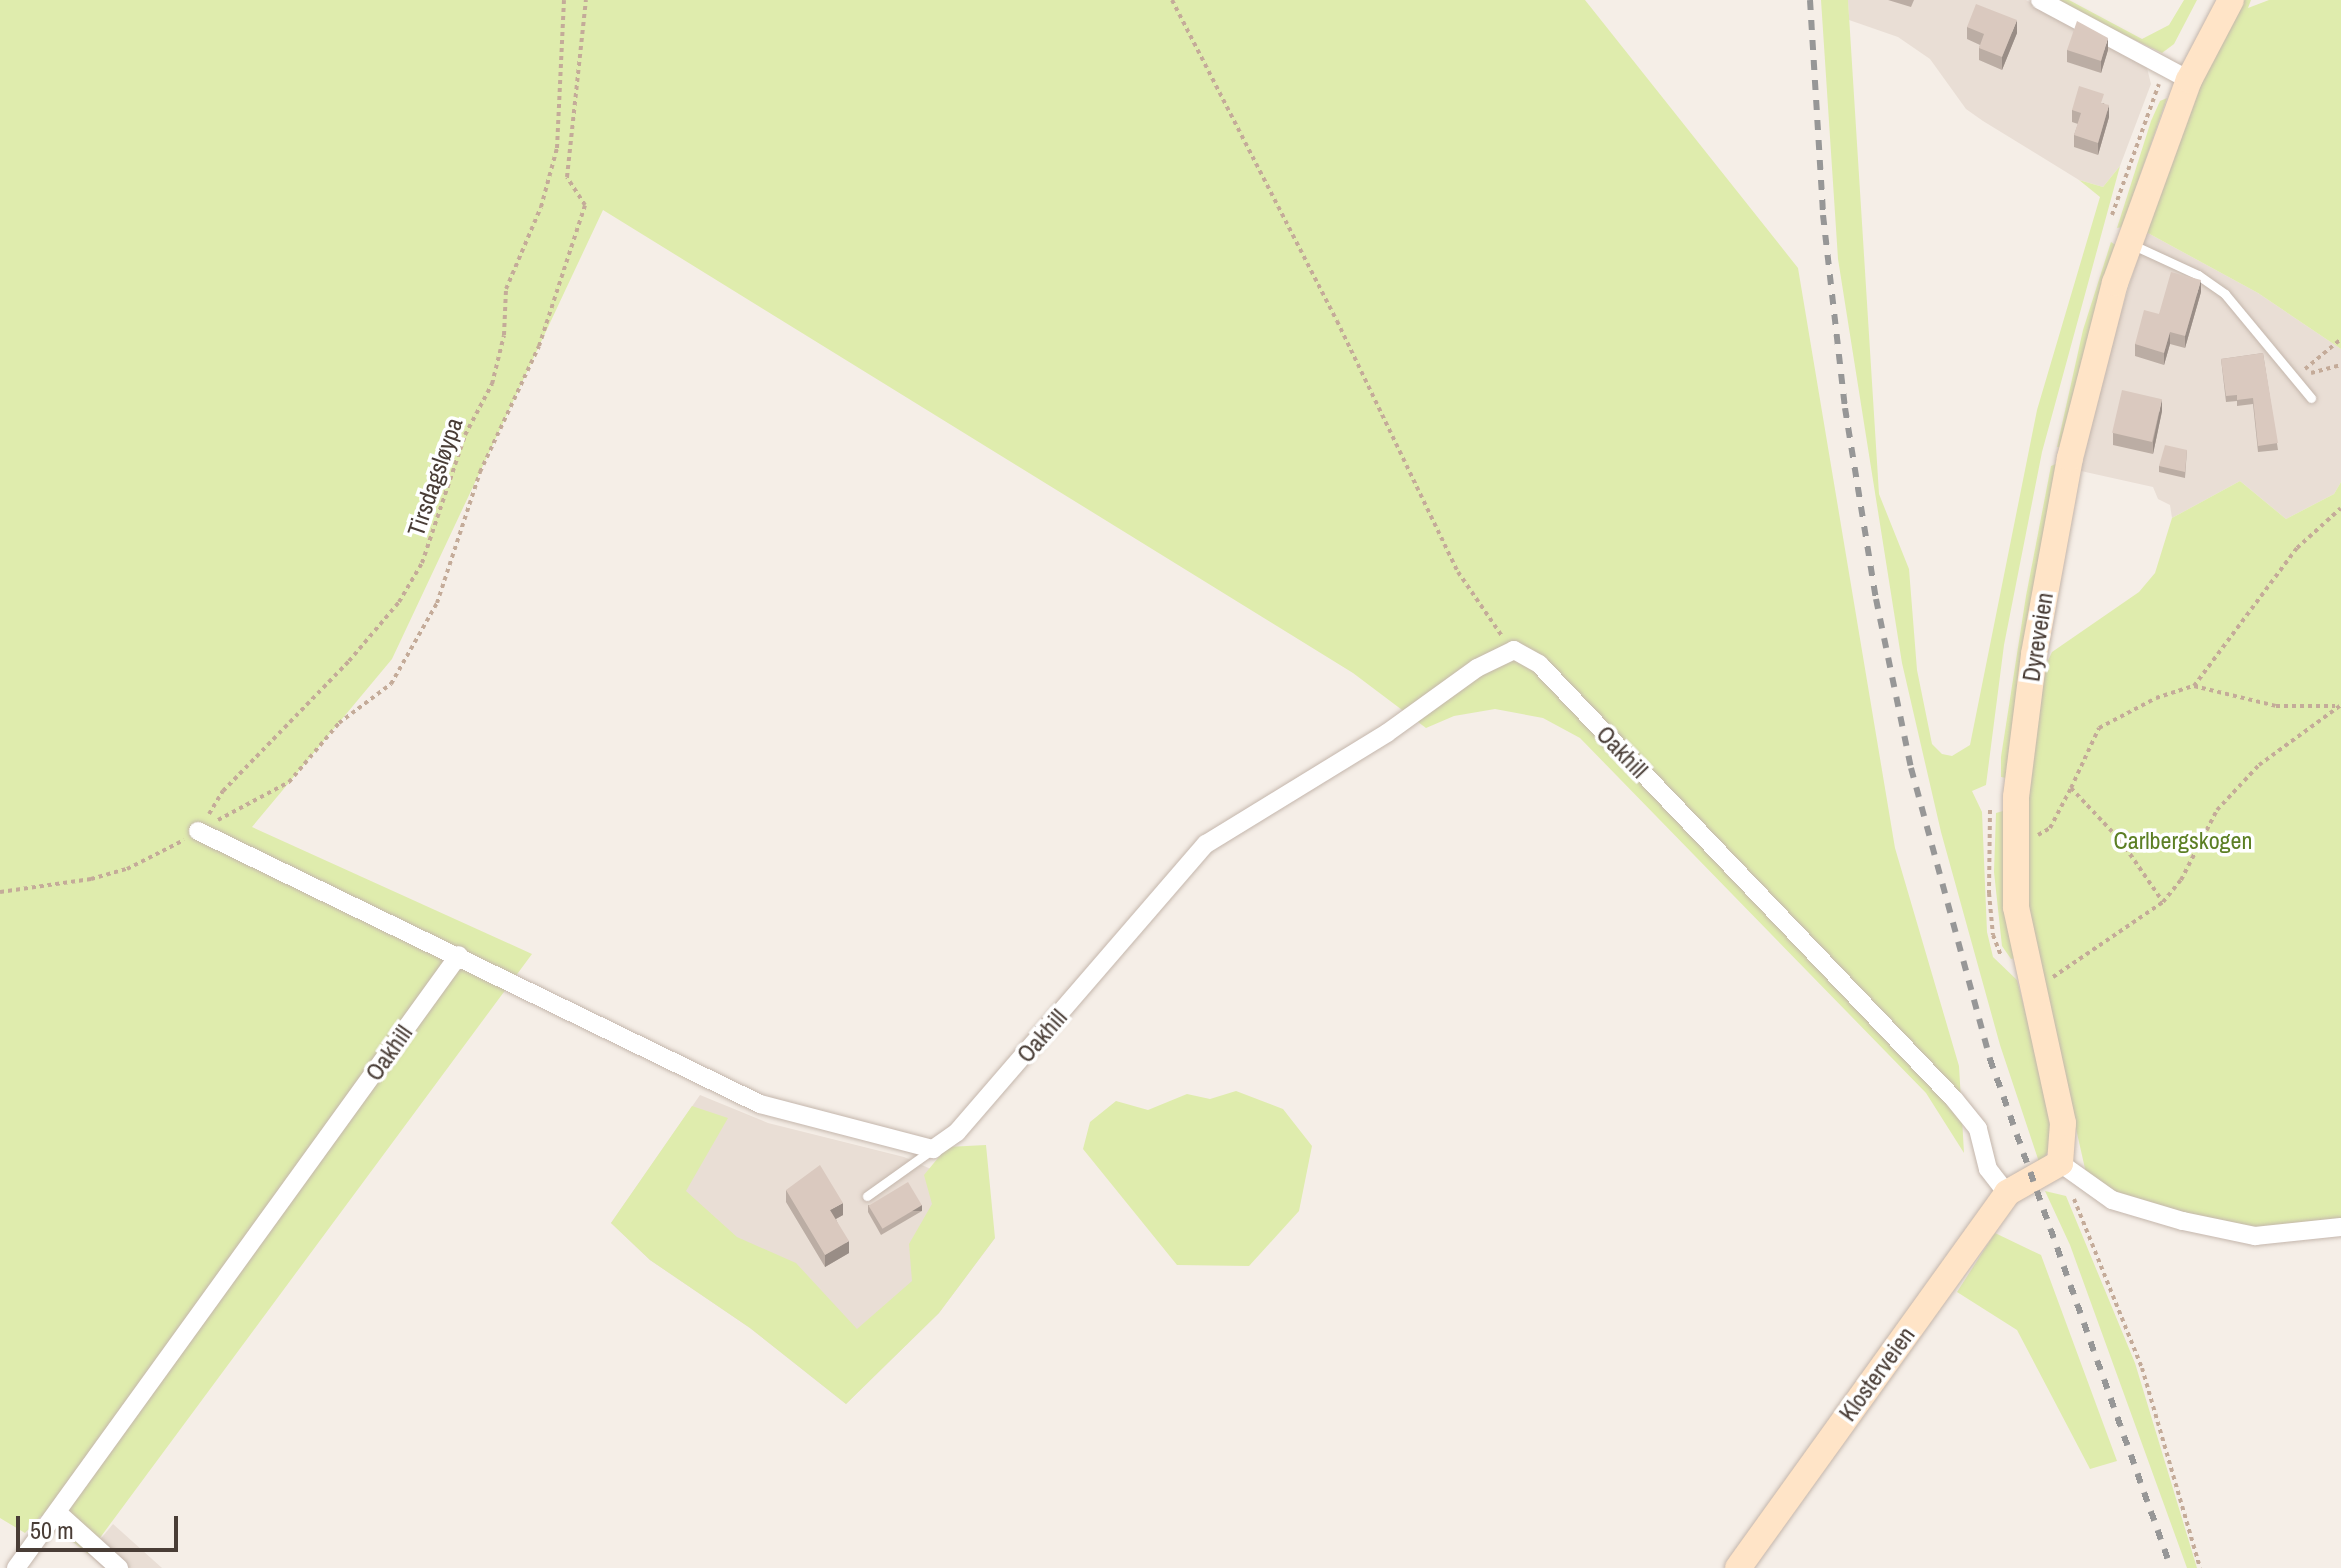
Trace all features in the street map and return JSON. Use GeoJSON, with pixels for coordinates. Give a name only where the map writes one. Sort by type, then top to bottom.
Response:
{"type":"FeatureCollection","features":[{"type":"Feature","properties":{"kind":"main road","name":"Dyreveien"},"geometry":{"type":"LineString","coordinates":[[2060,1163],[2063,1123],[2031,993],[2016,907],[2013,851],[2034,654],[2070,458],[2128,242],[2189,80],[2231,0]]}},
{"type":"Feature","properties":{"kind":"main road"},"geometry":{"type":"LineString","coordinates":[[2014,1190],[2060,1163]]}},
{"type":"Feature","properties":{"kind":"main road","name":"Klosterveien"},"geometry":{"type":"LineString","coordinates":[[1738,1568],[2014,1190]]}},
{"type":"Feature","properties":{"kind":"street"},"geometry":{"type":"LineString","coordinates":[[2040,0],[2189,80]]}},
{"type":"Feature","properties":{"kind":"street","name":"Oakhill"},"geometry":{"type":"LineString","coordinates":[[933,1149],[957,1132],[1206,844],[1387,733],[1477,668],[1514,650],[1539,664],[1954,1099],[1978,1129],[1988,1169],[2014,1190]]}},
{"type":"Feature","properties":{"kind":"street"},"geometry":{"type":"LineString","coordinates":[[198,831],[459,955],[760,1104],[933,1149]]}},
{"type":"Feature","properties":{"kind":"street","name":"Oakhill"},"geometry":{"type":"LineString","coordinates":[[16,1568],[59,1514],[459,955]]}},
{"type":"Feature","properties":{"kind":"street"},"geometry":{"type":"LineString","coordinates":[[2060,1163],[2112,1200],[2183,1221],[2255,1236],[2341,1227]]}},
{"type":"Feature","properties":{"kind":"street"},"geometry":{"type":"LineString","coordinates":[[59,1514],[119,1568]]}},
{"type":"Feature","properties":{"kind":"lane"},"geometry":{"type":"LineString","coordinates":[[2128,242],[2198,275],[2225,294],[2297,376],[2311,398]]}},
{"type":"Feature","properties":{"kind":"lane"},"geometry":{"type":"LineString","coordinates":[[867,1196],[933,1149]]}},
{"type":"Feature","properties":{"kind":"path","name":"Tirsdagsløypa"},"geometry":{"type":"LineString","coordinates":[[0,892],[42,889],[127,869],[198,831],[223,791],[399,602],[422,563],[440,523],[446,485],[460,448],[492,384],[504,335],[506,289],[541,207],[557,148],[564,0]]}},
{"type":"Feature","properties":{"kind":"path"},"geometry":{"type":"LineString","coordinates":[[198,831],[289,782],[339,723],[391,684],[437,603],[480,472],[539,346],[585,205],[567,177],[586,0]]}},
{"type":"Feature","properties":{"kind":"path"},"geometry":{"type":"LineString","coordinates":[[1172,0],[1337,321],[1458,572],[1490,623],[1514,650]]}},
{"type":"Feature","properties":{"kind":"path"},"geometry":{"type":"LineString","coordinates":[[2297,376],[2341,339]]}},
{"type":"Feature","properties":{"kind":"path"},"geometry":{"type":"LineString","coordinates":[[2297,376],[2341,365]]}},
{"type":"Feature","properties":{"kind":"path"},"geometry":{"type":"LineString","coordinates":[[2194,686],[2297,548],[2341,508]]}},
{"type":"Feature","properties":{"kind":"path"},"geometry":{"type":"LineString","coordinates":[[2013,851],[2050,828],[2099,728],[2156,698],[2194,686],[2276,706],[2339,706]]}},
{"type":"Feature","properties":{"kind":"path"},"geometry":{"type":"LineString","coordinates":[[2031,993],[2163,902],[2181,880],[2217,810],[2259,765],[2339,706]]}},
{"type":"Feature","properties":{"kind":"path"},"geometry":{"type":"LineString","coordinates":[[2071,788],[2121,841],[2163,902]]}},
{"type":"Feature","properties":{"kind":"path"},"geometry":{"type":"LineString","coordinates":[[2060,1163],[2142,1368],[2200,1568]]}},
{"type":"Feature","properties":{"kind":"shaded area"},"geometry":{"type":"Polygon","coordinates":[[[1848,0],[2026,0],[2115,44],[2146,64],[2151,84],[2120,166],[2103,187],[2079,180],[1966,109],[1930,59],[1898,37],[1849,20],[1848,0]]]}},
{"type":"Feature","properties":{"kind":"shaded area"},"geometry":{"type":"Polygon","coordinates":[[[2146,232],[2258,293],[2341,349],[2341,482],[2334,494],[2286,519],[2240,481],[2172,518],[2170,505],[2158,499],[2153,487],[2081,471],[2104,367],[2146,232]]]}},
{"type":"Feature","properties":{"kind":"shaded area"},"geometry":{"type":"Polygon","coordinates":[[[700,1095],[768,1123],[904,1157],[933,1170],[995,1238],[939,1313],[846,1404],[750,1328],[650,1260],[611,1223],[700,1095]]]}},
{"type":"Feature","properties":{"kind":"shaded area"},"geometry":{"type":"Polygon","coordinates":[[[113,1524],[162,1568],[103,1568],[88,1554],[113,1524]]]}},
{"type":"Feature","properties":{"kind":"green space"},"geometry":{"type":"Polygon","coordinates":[[[0,0],[1585,0],[1798,268],[1895,848],[1959,1066],[1964,1153],[1926,1093],[1580,738],[1543,718],[1495,709],[1454,716],[1426,728],[1353,673],[603,210],[392,659],[252,827],[532,954],[88,1554],[41,1516],[25,1533],[0,1518],[0,0]]]}},
{"type":"Feature","properties":{"kind":"green space"},"geometry":{"type":"Polygon","coordinates":[[[1821,0],[1848,0],[1879,494],[1909,569],[1917,670],[1932,744],[1942,754],[1952,756],[1970,745],[2037,410],[2100,197],[2079,180],[2103,187],[2120,166],[2042,452],[2004,645],[1986,785],[1972,791],[1982,812],[1987,932],[1993,957],[2017,980],[2052,1113],[2051,1146],[2040,1165],[2000,1045],[1941,832],[1902,663],[1838,259],[1821,0]]]}},
{"type":"Feature","properties":{"kind":"green space"},"geometry":{"type":"Polygon","coordinates":[[[2052,0],[2069,0],[2142,39],[2169,25],[2184,0],[2197,0],[2174,44],[2162,53],[2052,0]]]}},
{"type":"Feature","properties":{"kind":"green space"},"geometry":{"type":"Polygon","coordinates":[[[2242,0],[2251,0],[2248,8],[2269,0],[2341,0],[2341,349],[2258,293],[2146,232],[2204,77],[2242,0]]]}},
{"type":"Feature","properties":{"kind":"green space"},"geometry":{"type":"Polygon","coordinates":[[[2167,98],[2122,227],[2117,228],[2151,121],[2160,101],[2167,98]]]}},
{"type":"Feature","properties":{"kind":"green space"},"geometry":{"type":"Polygon","coordinates":[[[2111,242],[2117,246],[2063,448],[2057,447],[2083,330],[2111,242]]]}},
{"type":"Feature","properties":{"kind":"green space"},"geometry":{"type":"Polygon","coordinates":[[[2058,463],[2006,778],[2001,777],[2001,757],[2026,596],[2051,466],[2058,463]]]}},
{"type":"Feature","properties":{"kind":"green space","name":"Carlbergskogen"},"geometry":{"type":"Polygon","coordinates":[[[2240,481],[2286,519],[2334,494],[2341,482],[2341,1221],[2264,1230],[2198,1219],[2120,1194],[2086,1173],[2023,894],[2026,788],[2044,669],[2052,652],[2139,592],[2155,573],[2172,518],[2240,481]]]}},
{"type":"Feature","properties":{"kind":"green space"},"geometry":{"type":"Polygon","coordinates":[[[2003,811],[2015,958],[2011,959],[2002,946],[1994,872],[1996,813],[2003,811]]]}},
{"type":"Feature","properties":{"kind":"green space"},"geometry":{"type":"Polygon","coordinates":[[[1236,1091],[1283,1109],[1312,1146],[1299,1211],[1249,1266],[1177,1265],[1083,1149],[1090,1122],[1116,1101],[1148,1110],[1187,1094],[1210,1099],[1236,1091]]]}},
{"type":"Feature","properties":{"kind":"green space"},"geometry":{"type":"Polygon","coordinates":[[[692,1106],[728,1118],[686,1191],[737,1237],[796,1263],[857,1329],[912,1281],[909,1244],[932,1204],[924,1175],[947,1147],[986,1145],[995,1238],[939,1313],[846,1404],[750,1328],[650,1260],[611,1223],[692,1106]]]}},
{"type":"Feature","properties":{"kind":"green space"},"geometry":{"type":"Polygon","coordinates":[[[2045,1191],[2066,1196],[2135,1363],[2197,1568],[2187,1568],[2070,1245],[2045,1191]]]}},
{"type":"Feature","properties":{"kind":"green space"},"geometry":{"type":"Polygon","coordinates":[[[1995,1233],[2041,1255],[2117,1461],[2090,1469],[2017,1330],[1957,1292],[1995,1233]]]}},
{"type":"Feature","properties":{"kind":"building"},"geometry":{"type":"Polygon","coordinates":[[[1976,4],[2017,20],[2002,57],[1979,48],[1984,34],[1967,27],[1976,4]]]}},
{"type":"Feature","properties":{"kind":"building"},"geometry":{"type":"Polygon","coordinates":[[[2077,21],[2108,38],[2101,61],[2067,50],[2077,21]]]}},
{"type":"Feature","properties":{"kind":"building"},"geometry":{"type":"Polygon","coordinates":[[[2079,86],[2104,94],[2101,103],[2109,105],[2098,143],[2074,135],[2081,113],[2072,110],[2079,86]]]}},
{"type":"Feature","properties":{"kind":"building"},"geometry":{"type":"Polygon","coordinates":[[[2171,272],[2201,280],[2185,336],[2170,332],[2164,353],[2135,344],[2144,310],[2159,314],[2171,272]]]}},
{"type":"Feature","properties":{"kind":"building"},"geometry":{"type":"Polygon","coordinates":[[[2263,353],[2278,443],[2258,446],[2253,398],[2237,400],[2237,395],[2226,396],[2221,359],[2263,353]]]}},
{"type":"Feature","properties":{"kind":"building"},"geometry":{"type":"Polygon","coordinates":[[[2122,390],[2162,399],[2152,442],[2112,433],[2122,390]]]}},
{"type":"Feature","properties":{"kind":"building"},"geometry":{"type":"Polygon","coordinates":[[[2165,445],[2187,450],[2185,472],[2159,466],[2165,445]]]}},
{"type":"Feature","properties":{"kind":"building"},"geometry":{"type":"Polygon","coordinates":[[[820,1165],[843,1203],[830,1210],[849,1241],[825,1255],[786,1190],[820,1165]]]}},
{"type":"Feature","properties":{"kind":"building"},"geometry":{"type":"Polygon","coordinates":[[[908,1182],[922,1205],[882,1229],[869,1206],[908,1182]]]}},
{"type":"Feature","properties":{"kind":"railway"},"geometry":{"type":"LineString","coordinates":[[1810,0],[1823,215],[1845,408],[1876,599],[1911,768],[1990,1059],[2171,1568]]}}]}
